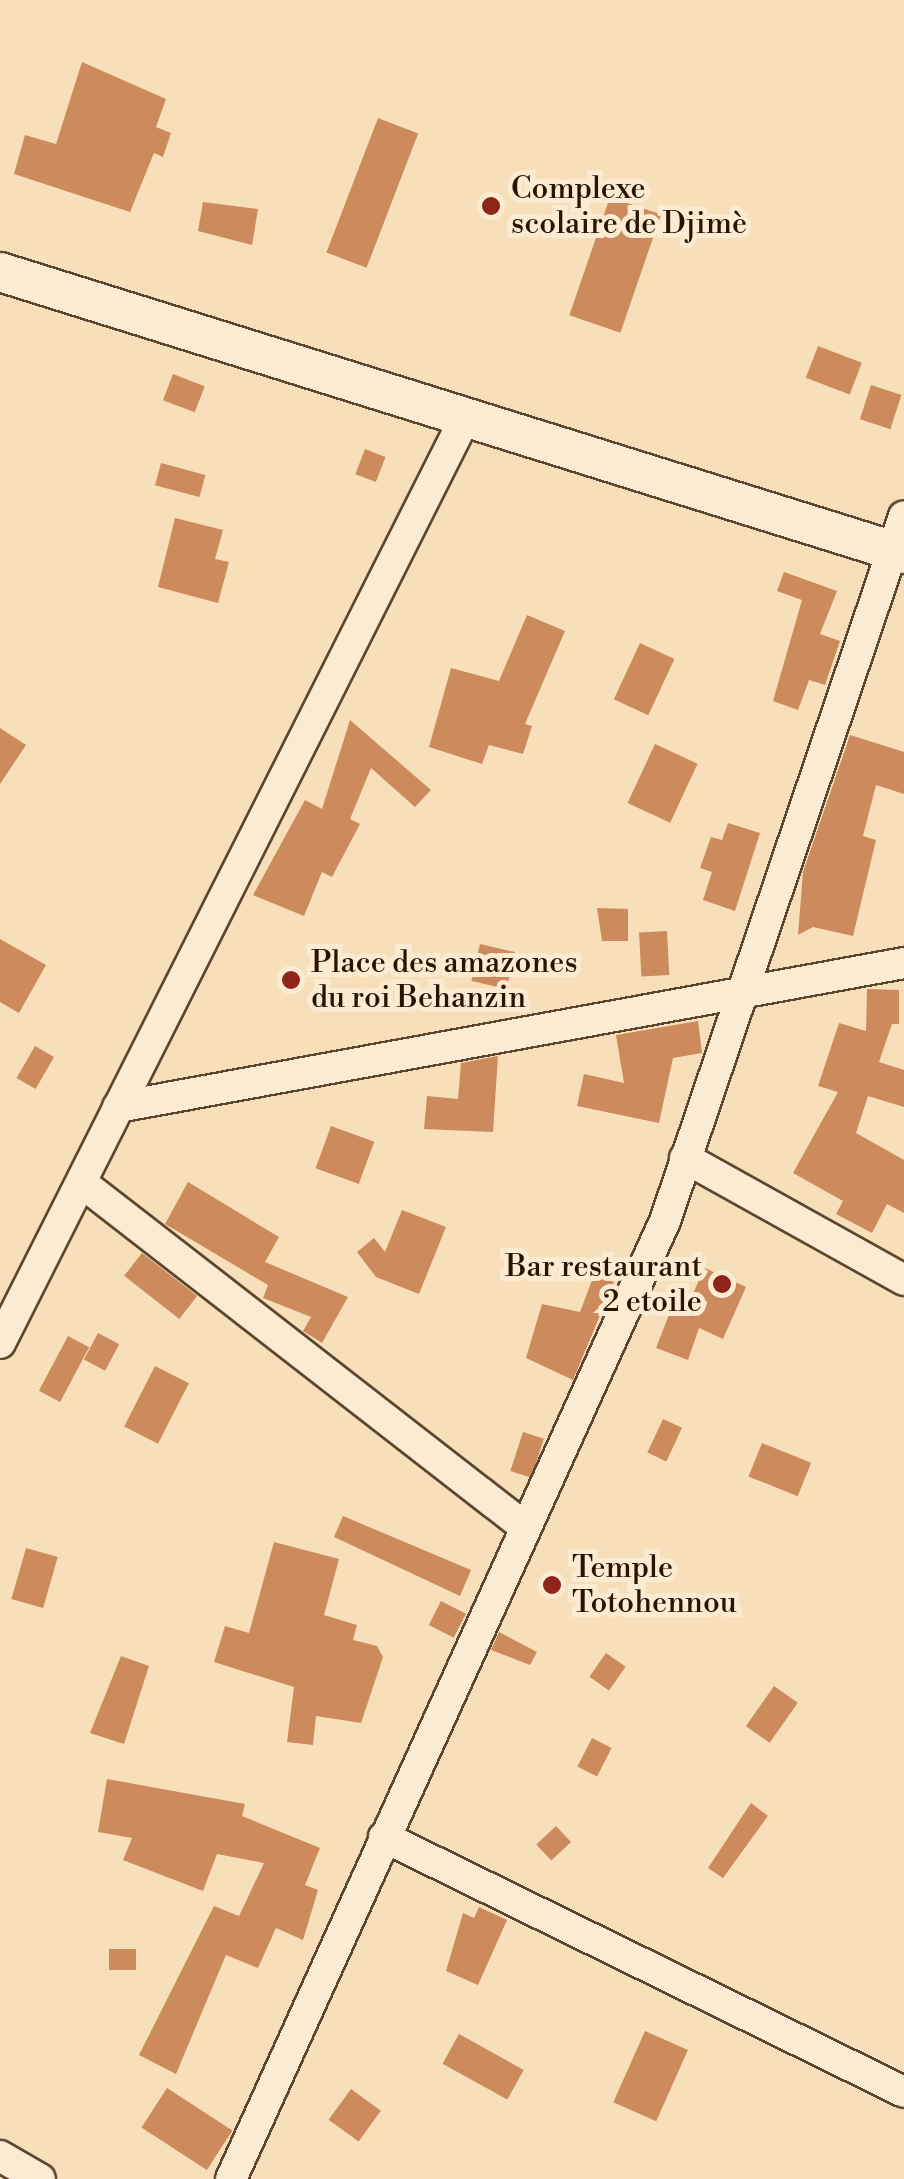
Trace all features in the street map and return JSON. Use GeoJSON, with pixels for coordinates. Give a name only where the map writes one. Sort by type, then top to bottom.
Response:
{"type":"FeatureCollection","features":[{"type":"Feature","properties":{"kind":"street"},"geometry":{"type":"LineString","coordinates":[[0,272],[465,418],[900,540],[685,1158],[616,1332],[521,1524],[231,2179]]}},
{"type":"Feature","properties":{"kind":"street"},"geometry":{"type":"LineString","coordinates":[[0,1343],[465,418]]}},
{"type":"Feature","properties":{"kind":"street"},"geometry":{"type":"LineString","coordinates":[[118,1107],[904,963]]}},
{"type":"Feature","properties":{"kind":"street"},"geometry":{"type":"LineString","coordinates":[[685,1158],[904,1280]]}},
{"type":"Feature","properties":{"kind":"street"},"geometry":{"type":"LineString","coordinates":[[82,1183],[521,1524]]}},
{"type":"Feature","properties":{"kind":"street"},"geometry":{"type":"LineString","coordinates":[[384,1837],[904,2092]]}},
{"type":"Feature","properties":{"kind":"street"},"geometry":{"type":"LineString","coordinates":[[0,2156],[40,2179]]}},
{"type":"Feature","properties":{"kind":"building"},"geometry":{"type":"Polygon","coordinates":[[[82,62],[166,99],[156,127],[171,133],[163,157],[154,153],[130,212],[14,174],[25,135],[56,144],[82,62]]]}},
{"type":"Feature","properties":{"kind":"building"},"geometry":{"type":"Polygon","coordinates":[[[378,118],[418,133],[367,268],[326,252],[378,118]]]}},
{"type":"Feature","properties":{"kind":"building"},"geometry":{"type":"Polygon","coordinates":[[[610,197],[661,215],[620,333],[569,315],[610,197]]]}},
{"type":"Feature","properties":{"kind":"building"},"geometry":{"type":"Polygon","coordinates":[[[203,202],[258,209],[252,245],[198,231],[203,202]]]}},
{"type":"Feature","properties":{"kind":"building"},"geometry":{"type":"Polygon","coordinates":[[[818,346],[862,363],[850,395],[806,378],[818,346]]]}},
{"type":"Feature","properties":{"kind":"building"},"geometry":{"type":"Polygon","coordinates":[[[173,374],[205,386],[195,412],[163,400],[173,374]]]}},
{"type":"Feature","properties":{"kind":"building"},"geometry":{"type":"Polygon","coordinates":[[[871,385],[901,395],[890,429],[860,419],[871,385]]]}},
{"type":"Feature","properties":{"kind":"building"},"geometry":{"type":"Polygon","coordinates":[[[365,449],[386,457],[376,482],[355,474],[365,449]]]}},
{"type":"Feature","properties":{"kind":"building"},"geometry":{"type":"Polygon","coordinates":[[[161,463],[205,475],[199,497],[155,485],[161,463]]]}},
{"type":"Feature","properties":{"kind":"building"},"geometry":{"type":"Polygon","coordinates":[[[175,518],[223,530],[215,559],[229,562],[218,603],[158,587],[175,518]]]}},
{"type":"Feature","properties":{"kind":"building"},"geometry":{"type":"Polygon","coordinates":[[[784,572],[837,591],[820,634],[840,641],[825,685],[809,680],[798,710],[773,701],[802,600],[777,591],[784,572]]]}},
{"type":"Feature","properties":{"kind":"building"},"geometry":{"type":"Polygon","coordinates":[[[527,615],[565,631],[525,724],[532,726],[523,754],[489,745],[482,764],[429,747],[451,668],[499,681],[527,615]]]}},
{"type":"Feature","properties":{"kind":"building"},"geometry":{"type":"Polygon","coordinates":[[[640,643],[674,659],[648,715],[614,699],[640,643]]]}},
{"type":"Feature","properties":{"kind":"building"},"geometry":{"type":"Polygon","coordinates":[[[350,720],[431,790],[415,807],[371,768],[350,819],[360,824],[332,877],[322,872],[304,916],[253,895],[305,800],[322,809],[350,720]]]}},
{"type":"Feature","properties":{"kind":"building"},"geometry":{"type":"Polygon","coordinates":[[[0,728],[26,745],[0,784],[0,728]]]}},
{"type":"Feature","properties":{"kind":"building"},"geometry":{"type":"Polygon","coordinates":[[[850,735],[904,752],[904,794],[876,785],[863,836],[876,840],[853,936],[813,927],[798,935],[803,872],[850,735]]]}},
{"type":"Feature","properties":{"kind":"building"},"geometry":{"type":"Polygon","coordinates":[[[655,744],[698,764],[670,823],[628,803],[655,744]]]}},
{"type":"Feature","properties":{"kind":"building"},"geometry":{"type":"Polygon","coordinates":[[[728,823],[760,833],[735,911],[703,900],[712,872],[700,868],[711,837],[722,840],[728,823]]]}},
{"type":"Feature","properties":{"kind":"building"},"geometry":{"type":"Polygon","coordinates":[[[597,908],[628,909],[628,941],[602,941],[597,908]]]}},
{"type":"Feature","properties":{"kind":"building"},"geometry":{"type":"Polygon","coordinates":[[[667,931],[669,975],[641,976],[639,932],[667,931]]]}},
{"type":"Feature","properties":{"kind":"building"},"geometry":{"type":"Polygon","coordinates":[[[0,939],[46,965],[19,1013],[0,1002],[0,939]]]}},
{"type":"Feature","properties":{"kind":"building"},"geometry":{"type":"Polygon","coordinates":[[[480,944],[515,952],[507,989],[471,981],[480,944]]]}},
{"type":"Feature","properties":{"kind":"building"},"geometry":{"type":"Polygon","coordinates":[[[867,989],[899,990],[899,1024],[892,1024],[879,1062],[904,1070],[904,1107],[868,1096],[856,1133],[904,1160],[904,1213],[887,1204],[872,1233],[836,1214],[843,1201],[793,1173],[838,1092],[818,1086],[839,1023],[866,1031],[867,989]]]}},
{"type":"Feature","properties":{"kind":"building"},"geometry":{"type":"Polygon","coordinates":[[[698,1021],[702,1053],[673,1058],[659,1123],[577,1106],[584,1074],[624,1083],[616,1035],[698,1021]]]}},
{"type":"Feature","properties":{"kind":"building"},"geometry":{"type":"Polygon","coordinates":[[[35,1046],[54,1057],[36,1089],[16,1078],[35,1046]]]}},
{"type":"Feature","properties":{"kind":"building"},"geometry":{"type":"Polygon","coordinates":[[[498,1056],[493,1132],[424,1129],[427,1096],[458,1099],[461,1063],[498,1056]]]}},
{"type":"Feature","properties":{"kind":"building"},"geometry":{"type":"Polygon","coordinates":[[[331,1126],[374,1142],[359,1184],[316,1168],[331,1126]]]}},
{"type":"Feature","properties":{"kind":"building"},"geometry":{"type":"Polygon","coordinates":[[[188,1182],[279,1237],[265,1262],[348,1297],[322,1343],[303,1331],[311,1317],[263,1298],[268,1285],[165,1224],[188,1182]]]}},
{"type":"Feature","properties":{"kind":"building"},"geometry":{"type":"Polygon","coordinates":[[[402,1210],[446,1227],[419,1294],[376,1277],[357,1252],[374,1238],[385,1252],[402,1210]]]}},
{"type":"Feature","properties":{"kind":"building"},"geometry":{"type":"Polygon","coordinates":[[[142,1253],[197,1296],[179,1319],[124,1276],[142,1253]]]}},
{"type":"Feature","properties":{"kind":"building"},"geometry":{"type":"Polygon","coordinates":[[[705,1268],[746,1287],[723,1339],[699,1328],[688,1360],[656,1348],[675,1299],[687,1306],[705,1268]]]}},
{"type":"Feature","properties":{"kind":"building"},"geometry":{"type":"Polygon","coordinates":[[[594,1275],[614,1282],[573,1380],[526,1358],[542,1304],[580,1312],[594,1275]]]}},
{"type":"Feature","properties":{"kind":"building"},"geometry":{"type":"Polygon","coordinates":[[[98,1333],[119,1344],[105,1371],[84,1359],[98,1333]]]}},
{"type":"Feature","properties":{"kind":"building"},"geometry":{"type":"Polygon","coordinates":[[[68,1336],[89,1347],[60,1402],[39,1391],[68,1336]]]}},
{"type":"Feature","properties":{"kind":"building"},"geometry":{"type":"Polygon","coordinates":[[[155,1366],[189,1383],[158,1444],[124,1427],[155,1366]]]}},
{"type":"Feature","properties":{"kind":"building"},"geometry":{"type":"Polygon","coordinates":[[[663,1419],[682,1428],[666,1461],[647,1453],[663,1419]]]}},
{"type":"Feature","properties":{"kind":"building"},"geometry":{"type":"Polygon","coordinates":[[[523,1432],[544,1439],[531,1478],[510,1471],[523,1432]]]}},
{"type":"Feature","properties":{"kind":"building"},"geometry":{"type":"Polygon","coordinates":[[[762,1443],[811,1463],[798,1496],[749,1476],[762,1443]]]}},
{"type":"Feature","properties":{"kind":"building"},"geometry":{"type":"Polygon","coordinates":[[[343,1516],[471,1570],[460,1596],[334,1537],[343,1516]]]}},
{"type":"Feature","properties":{"kind":"building"},"geometry":{"type":"Polygon","coordinates":[[[274,1542],[339,1559],[324,1615],[357,1625],[353,1640],[377,1646],[383,1657],[361,1723],[316,1716],[313,1745],[287,1742],[294,1687],[214,1662],[225,1626],[249,1633],[274,1542]]]}},
{"type":"Feature","properties":{"kind":"building"},"geometry":{"type":"Polygon","coordinates":[[[26,1548],[58,1557],[43,1608],[11,1599],[26,1548]]]}},
{"type":"Feature","properties":{"kind":"building"},"geometry":{"type":"Polygon","coordinates":[[[441,1601],[466,1614],[454,1638],[429,1625],[441,1601]]]}},
{"type":"Feature","properties":{"kind":"building"},"geometry":{"type":"Polygon","coordinates":[[[499,1632],[537,1652],[530,1665],[491,1650],[499,1632]]]}},
{"type":"Feature","properties":{"kind":"building"},"geometry":{"type":"Polygon","coordinates":[[[606,1653],[626,1667],[609,1691],[589,1677],[606,1653]]]}},
{"type":"Feature","properties":{"kind":"building"},"geometry":{"type":"Polygon","coordinates":[[[121,1656],[149,1666],[124,1744],[90,1733],[121,1656]]]}},
{"type":"Feature","properties":{"kind":"building"},"geometry":{"type":"Polygon","coordinates":[[[774,1686],[798,1703],[770,1743],[746,1726],[774,1686]]]}},
{"type":"Feature","properties":{"kind":"building"},"geometry":{"type":"Polygon","coordinates":[[[592,1738],[612,1748],[597,1776],[577,1767],[592,1738]]]}},
{"type":"Feature","properties":{"kind":"building"},"geometry":{"type":"Polygon","coordinates":[[[107,1779],[245,1804],[242,1816],[320,1848],[305,1885],[318,1890],[303,1940],[276,1928],[258,1968],[226,1955],[176,2074],[139,2055],[214,1906],[239,1916],[264,1863],[217,1854],[203,1891],[123,1860],[132,1838],[98,1832],[107,1779]]]}},
{"type":"Feature","properties":{"kind":"building"},"geometry":{"type":"Polygon","coordinates":[[[751,1803],[768,1816],[723,1878],[708,1868],[751,1803]]]}},
{"type":"Feature","properties":{"kind":"building"},"geometry":{"type":"Polygon","coordinates":[[[556,1826],[571,1842],[551,1861],[536,1844],[556,1826]]]}},
{"type":"Feature","properties":{"kind":"building"},"geometry":{"type":"Polygon","coordinates":[[[479,1907],[507,1920],[478,1985],[446,1971],[463,1913],[474,1918],[479,1907]]]}},
{"type":"Feature","properties":{"kind":"building"},"geometry":{"type":"Polygon","coordinates":[[[109,1949],[136,1949],[136,1970],[109,1970],[109,1949]]]}},
{"type":"Feature","properties":{"kind":"building"},"geometry":{"type":"Polygon","coordinates":[[[645,2031],[688,2050],[656,2121],[613,2102],[645,2031]]]}},
{"type":"Feature","properties":{"kind":"building"},"geometry":{"type":"Polygon","coordinates":[[[459,2034],[524,2070],[507,2100],[443,2064],[459,2034]]]}},
{"type":"Feature","properties":{"kind":"building"},"geometry":{"type":"Polygon","coordinates":[[[167,2088],[232,2130],[207,2170],[141,2127],[167,2088]]]}},
{"type":"Feature","properties":{"kind":"building"},"geometry":{"type":"Polygon","coordinates":[[[351,2089],[381,2111],[359,2141],[329,2120],[351,2089]]]}},
{"type":"Feature","properties":{"kind":"place","name":"Complexe scolaire de Djimè"},"geometry":{"type":"Point","coordinates":[491,206]}},
{"type":"Feature","properties":{"kind":"place","name":"Place des amazones du roi Behanzin"},"geometry":{"type":"Point","coordinates":[291,980]}},
{"type":"Feature","properties":{"kind":"place","name":"Bar restaurant 2 etoile"},"geometry":{"type":"Point","coordinates":[722,1284]}},
{"type":"Feature","properties":{"kind":"place","name":"Temple Totohennou"},"geometry":{"type":"Point","coordinates":[552,1585]}}]}
